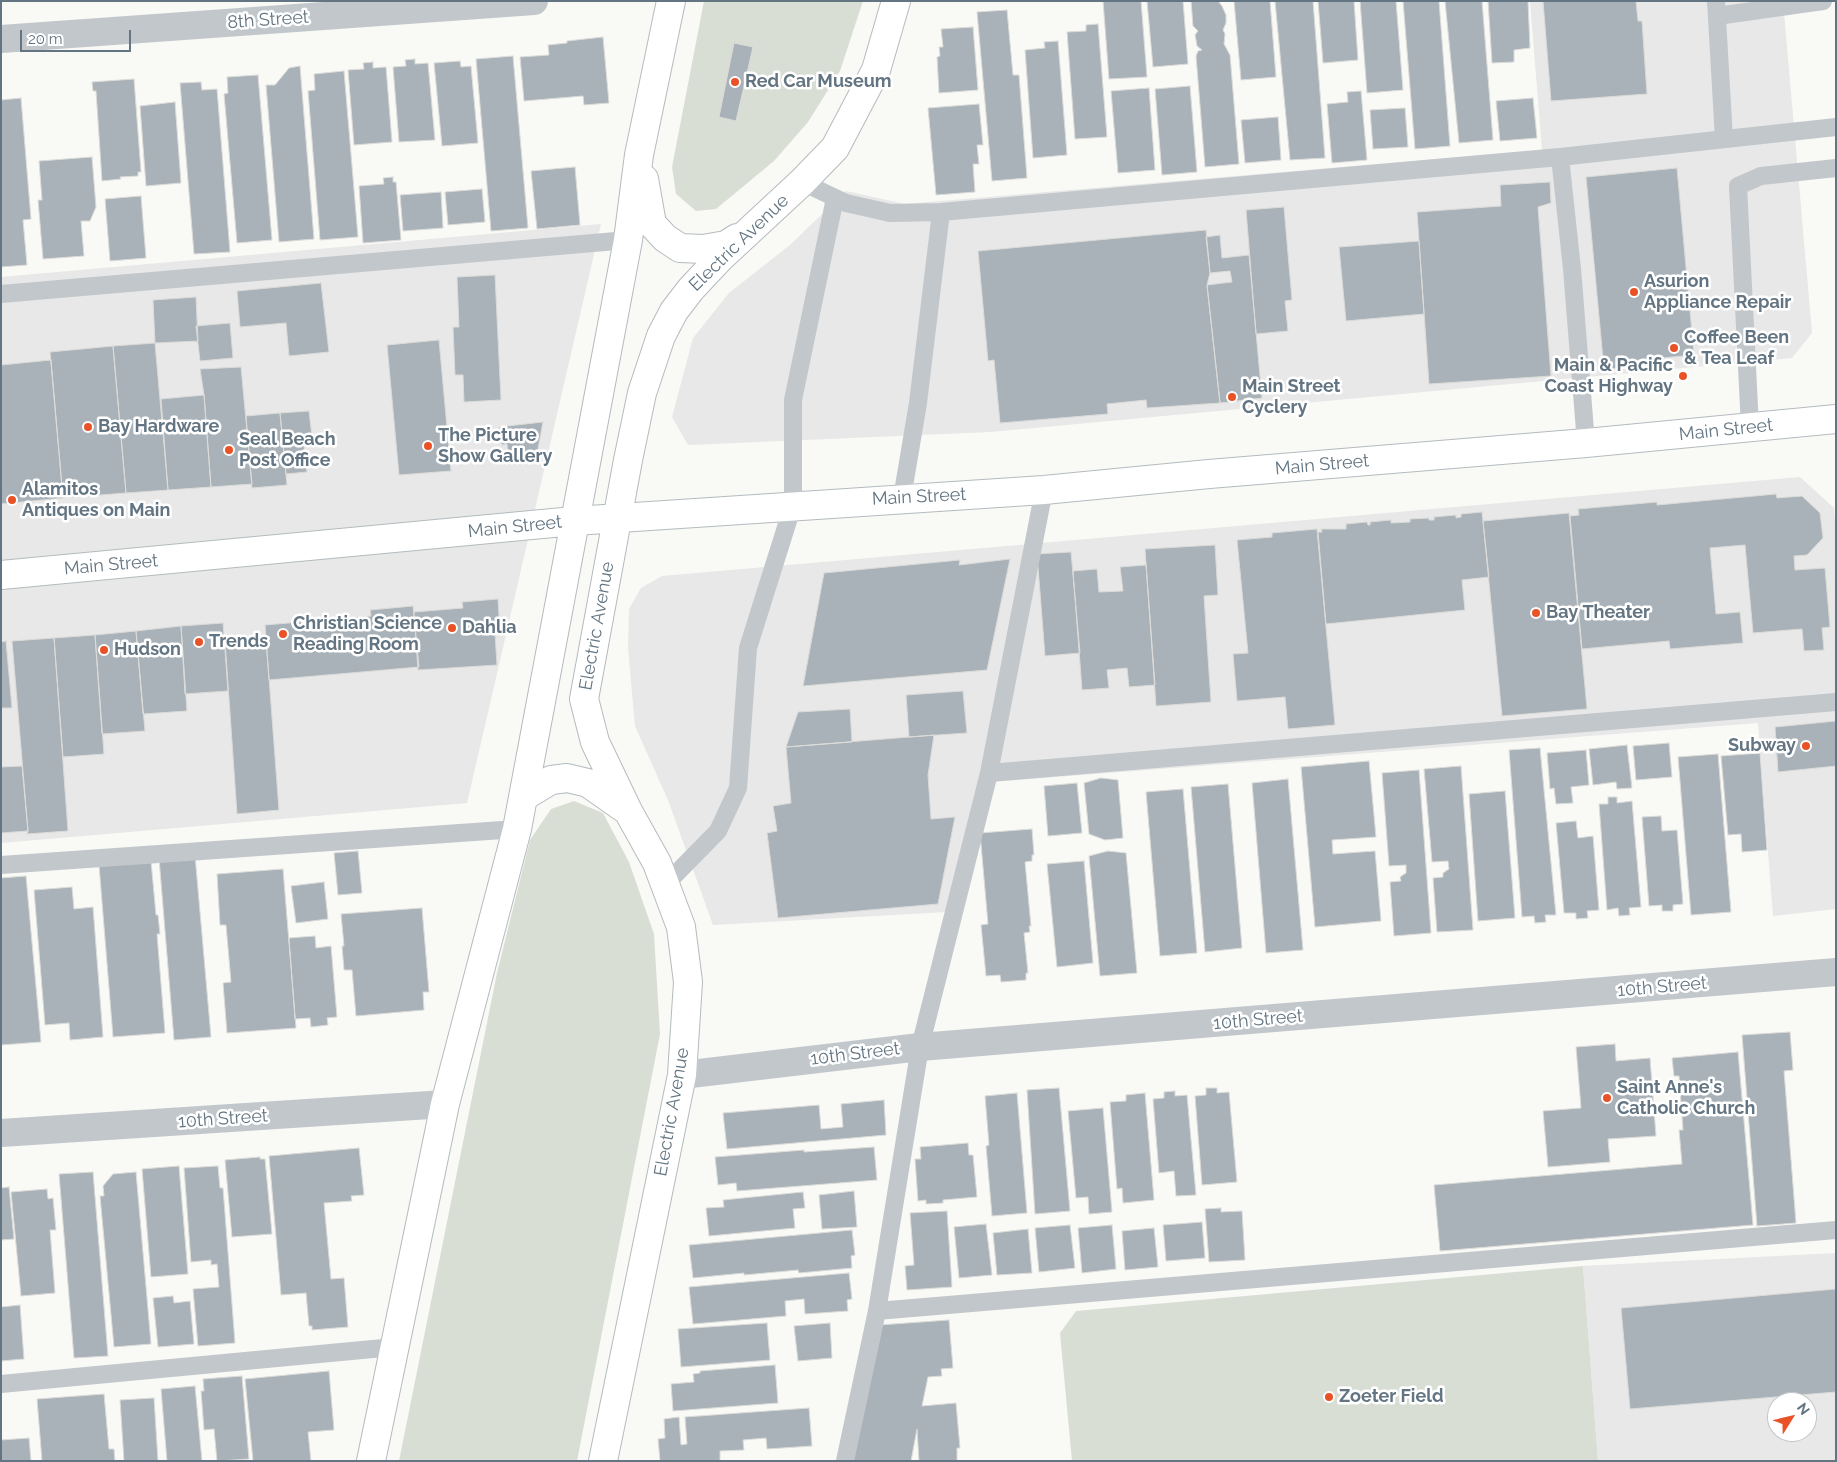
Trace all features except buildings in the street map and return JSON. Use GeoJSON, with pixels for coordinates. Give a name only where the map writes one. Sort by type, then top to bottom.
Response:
{"type":"FeatureCollection","features":[{"type":"Feature","properties":{"kind":"main road"},"geometry":{"type":"LineString","coordinates":[[371,1461],[444,1104],[517,829],[628,240],[639,155],[671,1]]}},
{"type":"Feature","properties":{"kind":"main road","name":"Electric Avenue"},"geometry":{"type":"LineString","coordinates":[[603,1461],[682,1075],[688,982],[681,927],[657,863],[628,811],[595,742],[584,699],[642,392],[661,336],[674,311],[691,289],[749,230],[802,182],[835,148],[876,70],[896,1]]}},
{"type":"Feature","properties":{"kind":"main road"},"geometry":{"type":"LineString","coordinates":[[639,155],[652,224],[665,238],[680,248],[704,249],[726,245],[749,230]]}},
{"type":"Feature","properties":{"kind":"main road","name":"Main Street"},"geometry":{"type":"LineString","coordinates":[[1,575],[574,521],[793,505],[1044,490],[1218,473],[1586,443],[1836,419]]}},
{"type":"Feature","properties":{"kind":"main road"},"geometry":{"type":"LineString","coordinates":[[523,797],[551,780],[567,778],[588,782],[628,811]]}},
{"type":"Feature","properties":{"kind":"street","name":"8th Street"},"geometry":{"type":"LineString","coordinates":[[1,39],[534,1]]}},
{"type":"Feature","properties":{"kind":"street","name":"10th Street"},"geometry":{"type":"LineString","coordinates":[[682,1075],[920,1047],[1836,972]]}},
{"type":"Feature","properties":{"kind":"street","name":"10th Street"},"geometry":{"type":"LineString","coordinates":[[1,1132],[444,1104]]}},
{"type":"Feature","properties":{"kind":"lane"},"geometry":{"type":"LineString","coordinates":[[1724,139],[1717,9],[1823,1]]}},
{"type":"Feature","properties":{"kind":"lane"},"geometry":{"type":"LineString","coordinates":[[802,182],[846,203],[890,213],[941,212],[1560,157],[1836,126]]}},
{"type":"Feature","properties":{"kind":"lane"},"geometry":{"type":"LineString","coordinates":[[1560,157],[1572,269],[1586,443]]}},
{"type":"Feature","properties":{"kind":"lane"},"geometry":{"type":"LineString","coordinates":[[1750,427],[1738,186],[1761,176],[1836,168]]}},
{"type":"Feature","properties":{"kind":"lane"},"geometry":{"type":"LineString","coordinates":[[665,885],[718,831],[738,788],[748,648],[793,505],[794,400],[834,198]]}},
{"type":"Feature","properties":{"kind":"lane"},"geometry":{"type":"LineString","coordinates":[[902,498],[918,403],[941,212]]}},
{"type":"Feature","properties":{"kind":"lane"},"geometry":{"type":"LineString","coordinates":[[1,294],[628,240]]}},
{"type":"Feature","properties":{"kind":"lane"},"geometry":{"type":"LineString","coordinates":[[845,1461],[877,1311],[920,1047],[989,773],[1044,490]]}},
{"type":"Feature","properties":{"kind":"lane"},"geometry":{"type":"LineString","coordinates":[[989,773],[1836,702]]}},
{"type":"Feature","properties":{"kind":"lane"},"geometry":{"type":"LineString","coordinates":[[1,865],[517,829]]}},
{"type":"Feature","properties":{"kind":"lane"},"geometry":{"type":"LineString","coordinates":[[877,1311],[1836,1230]]}},
{"type":"Feature","properties":{"kind":"lane"},"geometry":{"type":"LineString","coordinates":[[1,1384],[394,1347]]}},
{"type":"Feature","properties":{"kind":"shaded area"},"geometry":{"type":"Polygon","coordinates":[[[704,1],[863,1],[840,71],[808,122],[774,161],[716,209],[696,211],[676,194],[672,167],[704,1]]]}},
{"type":"Feature","properties":{"kind":"shaded area"},"geometry":{"type":"Polygon","coordinates":[[[1530,1],[1783,1],[1812,333],[1792,358],[990,432],[688,445],[672,417],[693,338],[729,293],[790,245],[846,191],[905,204],[1542,150],[1530,1]]]}},
{"type":"Feature","properties":{"kind":"shaded area"},"geometry":{"type":"Polygon","coordinates":[[[601,224],[467,803],[1,843],[1,277],[601,224]]]}},
{"type":"Feature","properties":{"kind":"shaded area"},"geometry":{"type":"Polygon","coordinates":[[[1800,477],[1834,508],[1836,534],[1836,909],[1773,916],[1758,723],[978,783],[947,912],[713,925],[668,800],[635,726],[628,648],[629,609],[641,588],[662,576],[1800,477]]]}},
{"type":"Feature","properties":{"kind":"shaded area"},"geometry":{"type":"Polygon","coordinates":[[[574,801],[603,813],[629,862],[654,934],[660,1034],[577,1461],[399,1461],[497,973],[530,840],[551,809],[574,801]]]}},
{"type":"Feature","properties":{"kind":"shaded area"},"geometry":{"type":"Polygon","coordinates":[[[1836,1253],[1836,1461],[1598,1461],[1583,1266],[1836,1253]]]}},
{"type":"Feature","properties":{"kind":"shaded area","name":"Zoeter Field"},"geometry":{"type":"Polygon","coordinates":[[[1583,1266],[1598,1461],[1072,1461],[1060,1333],[1076,1311],[1583,1266]]]}},
{"type":"Feature","properties":{"kind":"place","name":"Red Car Museum"},"geometry":{"type":"Point","coordinates":[735,82]}},
{"type":"Feature","properties":{"kind":"place","name":"Asurion Appliance Repair"},"geometry":{"type":"Point","coordinates":[1634,292]}},
{"type":"Feature","properties":{"kind":"place","name":"Coffee Been & Tea Leaf"},"geometry":{"type":"Point","coordinates":[1674,348]}},
{"type":"Feature","properties":{"kind":"place","name":"Main & Pacific Coast Highway"},"geometry":{"type":"Point","coordinates":[1683,376]}},
{"type":"Feature","properties":{"kind":"place","name":"Main Street Cyclery"},"geometry":{"type":"Point","coordinates":[1232,397]}},
{"type":"Feature","properties":{"kind":"place","name":"Bay Hardware"},"geometry":{"type":"Point","coordinates":[88,427]}},
{"type":"Feature","properties":{"kind":"place","name":"The Picture Show Gallery"},"geometry":{"type":"Point","coordinates":[428,446]}},
{"type":"Feature","properties":{"kind":"place","name":"Seal Beach Post Office"},"geometry":{"type":"Point","coordinates":[229,450]}},
{"type":"Feature","properties":{"kind":"place","name":"Alamitos Antiques on Main"},"geometry":{"type":"Point","coordinates":[12,500]}},
{"type":"Feature","properties":{"kind":"place","name":"Bay Theater"},"geometry":{"type":"Point","coordinates":[1536,613]}},
{"type":"Feature","properties":{"kind":"place","name":"Dahlia"},"geometry":{"type":"Point","coordinates":[452,628]}},
{"type":"Feature","properties":{"kind":"place","name":"Christian Science Reading Room"},"geometry":{"type":"Point","coordinates":[283,634]}},
{"type":"Feature","properties":{"kind":"place","name":"Trends"},"geometry":{"type":"Point","coordinates":[199,642]}},
{"type":"Feature","properties":{"kind":"place","name":"Hudson"},"geometry":{"type":"Point","coordinates":[104,650]}},
{"type":"Feature","properties":{"kind":"place","name":"Subway"},"geometry":{"type":"Point","coordinates":[1806,746]}},
{"type":"Feature","properties":{"kind":"place","name":"Saint Anne's Catholic Church"},"geometry":{"type":"Point","coordinates":[1607,1098]}},
{"type":"Feature","properties":{"kind":"place","name":"Zoeter Field"},"geometry":{"type":"Point","coordinates":[1329,1397]}}]}
